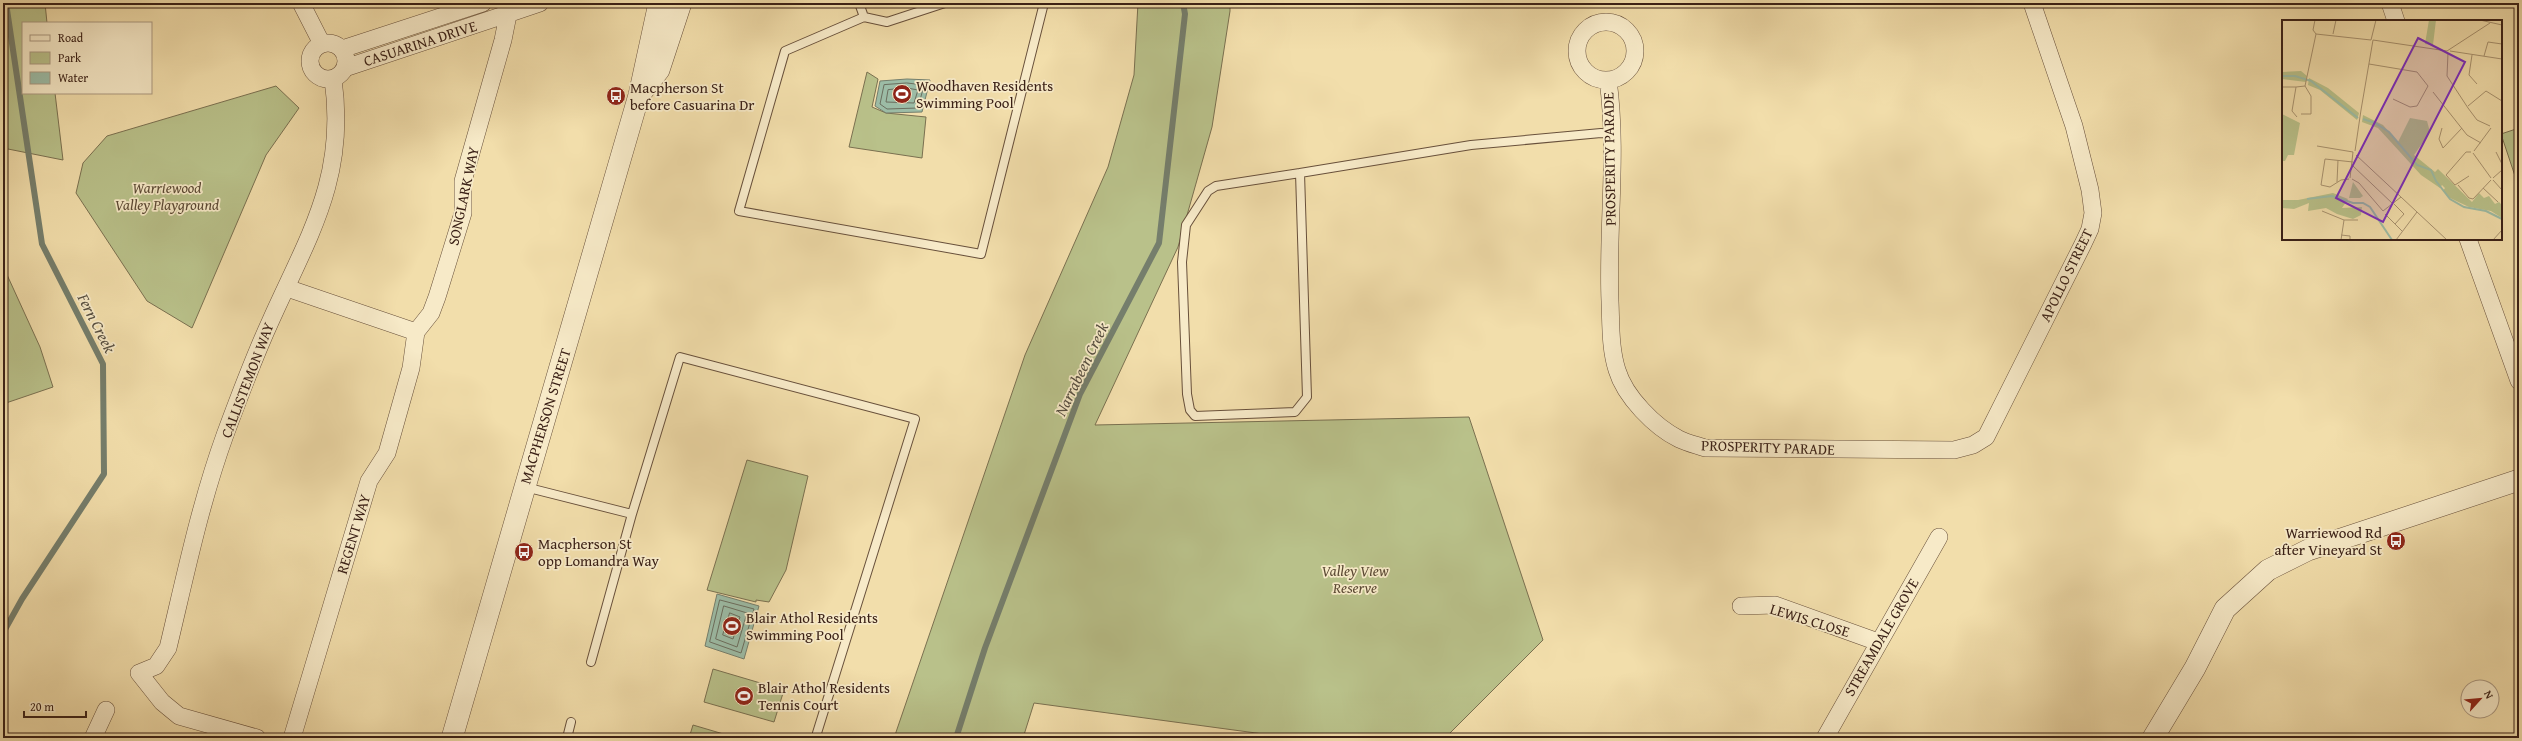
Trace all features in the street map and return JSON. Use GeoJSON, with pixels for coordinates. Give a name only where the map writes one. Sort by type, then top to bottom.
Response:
{"type":"FeatureCollection","features":[{"type":"Feature","properties":{"kind":"street"},"geometry":{"type":"LineString","coordinates":[[301,3],[322,44]]}},
{"type":"Feature","properties":{"kind":"street","name":"CASUARINA DRIVE"},"geometry":{"type":"LineString","coordinates":[[342,49],[483,3]]}},
{"type":"Feature","properties":{"kind":"street","name":"CASUARINA DRIVE"},"geometry":{"type":"LineString","coordinates":[[339,73],[540,3]]}},
{"type":"Feature","properties":{"kind":"street"},"geometry":{"type":"LineString","coordinates":[[650,3],[654,24]]}},
{"type":"Feature","properties":{"kind":"street","name":"MACPHERSON STREET"},"geometry":{"type":"LineString","coordinates":[[452,738],[639,95],[659,3]]}},
{"type":"Feature","properties":{"kind":"street","name":"MACPHERSON STREET"},"geometry":{"type":"LineString","coordinates":[[639,95],[659,70],[681,3]]}},
{"type":"Feature","properties":{"kind":"street","name":"APOLLO STREET"},"geometry":{"type":"LineString","coordinates":[[1992,424],[2086,237],[2094,213],[2074,126],[2032,3]]}},
{"type":"Feature","properties":{"kind":"street"},"geometry":{"type":"LineString","coordinates":[[2390,3],[2396,20]]}},
{"type":"Feature","properties":{"kind":"street","name":"SONGLARK WAY"},"geometry":{"type":"LineString","coordinates":[[416,332],[431,313],[438,297],[463,213],[464,181],[503,40],[508,14]]}},
{"type":"Feature","properties":{"kind":"street"},"geometry":{"type":"LineString","coordinates":[[322,44],[332,44],[342,49],[346,58],[339,73],[321,78],[312,70],[310,64],[312,52],[322,44]]}},
{"type":"Feature","properties":{"kind":"street","name":"CALLISTEMON WAY"},"geometry":{"type":"LineString","coordinates":[[257,738],[179,716],[162,702],[139,673],[156,666],[168,648],[200,518],[224,436],[271,320],[287,288],[319,215],[328,187],[336,147],[336,97],[339,73]]}},
{"type":"Feature","properties":{"kind":"street","name":"PROSPERITY PARADE"},"geometry":{"type":"LineString","coordinates":[[1608,80],[1611,134],[1609,288],[1612,345],[1617,371],[1629,394],[1662,428],[1679,440],[1705,448],[1954,450],[1973,445],[1986,437],[1992,424]]}},
{"type":"Feature","properties":{"kind":"street"},"geometry":{"type":"LineString","coordinates":[[2468,240],[2519,381]]}},
{"type":"Feature","properties":{"kind":"street"},"geometry":{"type":"LineString","coordinates":[[287,288],[416,332]]}},
{"type":"Feature","properties":{"kind":"street","name":"REGENT WAY"},"geometry":{"type":"LineString","coordinates":[[292,738],[369,481],[387,453],[411,368],[416,332]]}},
{"type":"Feature","properties":{"kind":"street"},"geometry":{"type":"LineString","coordinates":[[2153,738],[2195,668],[2225,609],[2268,570],[2308,550],[2519,480]]}},
{"type":"Feature","properties":{"kind":"street","name":"STREAMDALE GROVE"},"geometry":{"type":"LineString","coordinates":[[1824,738],[1939,537]]}},
{"type":"Feature","properties":{"kind":"street","name":"LEWIS CLOSE"},"geometry":{"type":"LineString","coordinates":[[1741,606],[1774,605],[1878,642]]}},
{"type":"Feature","properties":{"kind":"street"},"geometry":{"type":"LineString","coordinates":[[92,738],[106,710]]}},
{"type":"Feature","properties":{"kind":"lane"},"geometry":{"type":"LineString","coordinates":[[859,3],[864,17]]}},
{"type":"Feature","properties":{"kind":"lane"},"geometry":{"type":"LineString","coordinates":[[945,3],[887,22],[864,17],[785,51],[740,211],[981,254],[1044,3]]}},
{"type":"Feature","properties":{"kind":"lane"},"geometry":{"type":"LineString","coordinates":[[1300,173],[1306,397],[1295,412],[1195,416],[1190,410],[1187,394],[1182,262],[1186,225],[1208,191],[1216,186],[1471,145],[1601,133],[1611,134]]}},
{"type":"Feature","properties":{"kind":"lane"},"geometry":{"type":"LineString","coordinates":[[591,662],[632,514],[680,357],[915,419],[817,733]]}},
{"type":"Feature","properties":{"kind":"lane"},"geometry":{"type":"LineString","coordinates":[[524,487],[632,514]]}},
{"type":"Feature","properties":{"kind":"lane"},"geometry":{"type":"LineString","coordinates":[[567,738],[571,722]]}},
{"type":"Feature","properties":{"kind":"green space"},"geometry":{"type":"Polygon","coordinates":[[[3,3],[45,3],[47,22],[22,22],[22,94],[55,94],[63,160],[3,148],[3,3]]]}},
{"type":"Feature","properties":{"kind":"green space","name":"Valley View Reserve"},"geometry":{"type":"Polygon","coordinates":[[[1138,3],[1230,3],[1230,11],[1212,127],[1178,247],[1095,425],[1469,417],[1543,640],[1445,738],[1293,738],[1034,703],[1023,738],[894,738],[1025,355],[1108,167],[1134,75],[1138,3]]]}},
{"type":"Feature","properties":{"kind":"green space"},"geometry":{"type":"Polygon","coordinates":[[[867,72],[878,79],[872,107],[886,113],[926,117],[922,158],[849,147],[867,72]]]}},
{"type":"Feature","properties":{"kind":"green space","name":"Warriewood Valley Playground"},"geometry":{"type":"Polygon","coordinates":[[[276,86],[299,108],[266,155],[192,328],[147,301],[76,193],[83,163],[107,136],[276,86]]]}},
{"type":"Feature","properties":{"kind":"green space"},"geometry":{"type":"Polygon","coordinates":[[[2519,128],[2519,188],[2502,137],[2502,134],[2519,128]]]}},
{"type":"Feature","properties":{"kind":"green space"},"geometry":{"type":"Polygon","coordinates":[[[3,266],[40,347],[53,387],[3,404],[3,266]]]}},
{"type":"Feature","properties":{"kind":"green space"},"geometry":{"type":"Polygon","coordinates":[[[747,460],[808,476],[786,570],[769,602],[756,600],[756,602],[707,590],[747,460]]]}},
{"type":"Feature","properties":{"kind":"green space","name":"Blair Athol Residents Tennis Court"},"geometry":{"type":"Polygon","coordinates":[[[713,669],[784,690],[774,722],[704,702],[713,669]]]}},
{"type":"Feature","properties":{"kind":"green space"},"geometry":{"type":"Polygon","coordinates":[[[693,725],[737,738],[689,738],[693,725]]]}},
{"type":"Feature","properties":{"kind":"water","name":"Woodhaven Residents Swimming Pool"},"geometry":{"type":"Polygon","coordinates":[[[907,79],[930,80],[922,112],[886,113],[875,106],[880,81],[907,79]]]}},
{"type":"Feature","properties":{"kind":"water","name":"Blair Athol Residents Swimming Pool"},"geometry":{"type":"Polygon","coordinates":[[[717,594],[759,606],[744,659],[705,646],[717,594]]]}},
{"type":"Feature","properties":{"kind":"waterway","name":"Fern Creek"},"geometry":{"type":"LineString","coordinates":[[3,633],[22,599],[104,474],[103,364],[42,244],[6,3]]}},
{"type":"Feature","properties":{"kind":"waterway","name":"Narrabeen Creek"},"geometry":{"type":"LineString","coordinates":[[956,738],[985,648],[1080,394],[1159,243],[1185,14],[1183,3]]}},
{"type":"Feature","properties":{"kind":"place","name":"Woodhaven Residents Swimming Pool"},"geometry":{"type":"Point","coordinates":[902,94]}},
{"type":"Feature","properties":{"kind":"place","name":"Macpherson St before Casuarina Dr"},"geometry":{"type":"Point","coordinates":[616,96]}},
{"type":"Feature","properties":{"kind":"place","name":"Warriewood Rd after Vineyard St"},"geometry":{"type":"Point","coordinates":[2396,541]}},
{"type":"Feature","properties":{"kind":"place","name":"Macpherson St opp Lomandra Way"},"geometry":{"type":"Point","coordinates":[524,552]}},
{"type":"Feature","properties":{"kind":"place","name":"Blair Athol Residents Swimming Pool"},"geometry":{"type":"Point","coordinates":[732,626]}},
{"type":"Feature","properties":{"kind":"place","name":"Blair Athol Residents Tennis Court"},"geometry":{"type":"Point","coordinates":[744,696]}}]}
